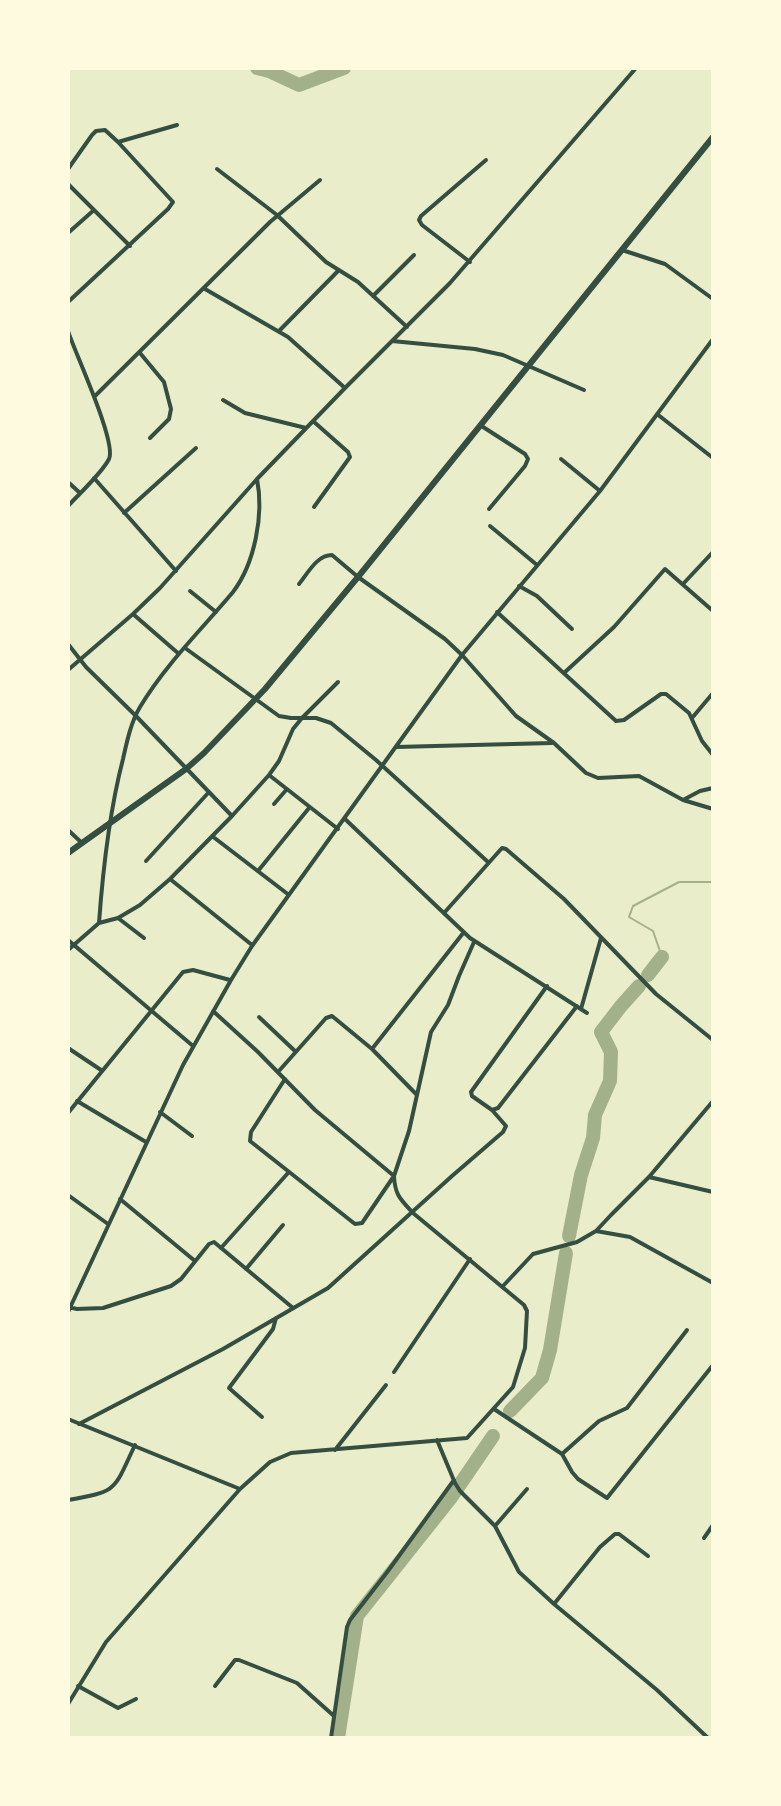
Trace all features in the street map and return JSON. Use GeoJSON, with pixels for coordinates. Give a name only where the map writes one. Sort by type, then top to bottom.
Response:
{"type":"FeatureCollection","features":[{"type":"Feature","properties":{"kind":"main road"},"geometry":{"type":"LineString","coordinates":[[68,853],[186,769],[256,700],[713,137]]}},
{"type":"Feature","properties":{"kind":"street"},"geometry":{"type":"LineString","coordinates":[[68,670],[133,614],[176,571],[257,479],[470,262],[635,68]]}},
{"type":"Feature","properties":{"kind":"street"},"geometry":{"type":"LineString","coordinates":[[118,142],[177,125]]}},
{"type":"Feature","properties":{"kind":"street"},"geometry":{"type":"LineString","coordinates":[[68,169],[96,131],[108,132],[173,202],[68,302]]}},
{"type":"Feature","properties":{"kind":"street"},"geometry":{"type":"LineString","coordinates":[[470,262],[419,220],[486,160]]}},
{"type":"Feature","properties":{"kind":"street"},"geometry":{"type":"LineString","coordinates":[[217,169],[277,215],[319,256],[353,278],[407,327]]}},
{"type":"Feature","properties":{"kind":"street"},"geometry":{"type":"LineString","coordinates":[[95,396],[277,215],[320,180]]}},
{"type":"Feature","properties":{"kind":"street"},"geometry":{"type":"LineString","coordinates":[[68,184],[130,246]]}},
{"type":"Feature","properties":{"kind":"street"},"geometry":{"type":"LineString","coordinates":[[68,233],[94,210]]}},
{"type":"Feature","properties":{"kind":"street"},"geometry":{"type":"LineString","coordinates":[[622,250],[665,264],[713,299]]}},
{"type":"Feature","properties":{"kind":"street"},"geometry":{"type":"LineString","coordinates":[[373,296],[414,255]]}},
{"type":"Feature","properties":{"kind":"street"},"geometry":{"type":"LineString","coordinates":[[279,331],[339,270]]}},
{"type":"Feature","properties":{"kind":"street"},"geometry":{"type":"LineString","coordinates":[[205,289],[279,331],[345,388]]}},
{"type":"Feature","properties":{"kind":"street"},"geometry":{"type":"LineString","coordinates":[[68,331],[95,396],[110,452],[109,460],[68,506]]}},
{"type":"Feature","properties":{"kind":"street"},"geometry":{"type":"LineString","coordinates":[[392,341],[491,352],[584,390]]}},
{"type":"Feature","properties":{"kind":"street"},"geometry":{"type":"LineString","coordinates":[[293,1308],[214,1242],[171,1286],[103,1308],[69,1309],[193,1046],[252,946],[462,655],[600,491],[712,343]]}},
{"type":"Feature","properties":{"kind":"street"},"geometry":{"type":"LineString","coordinates":[[140,353],[164,382],[171,409],[169,419],[150,438]]}},
{"type":"Feature","properties":{"kind":"street"},"geometry":{"type":"LineString","coordinates":[[223,400],[245,413],[306,428]]}},
{"type":"Feature","properties":{"kind":"street"},"geometry":{"type":"LineString","coordinates":[[657,414],[713,458]]}},
{"type":"Feature","properties":{"kind":"street"},"geometry":{"type":"LineString","coordinates":[[313,421],[350,457],[314,507]]}},
{"type":"Feature","properties":{"kind":"street"},"geometry":{"type":"LineString","coordinates":[[480,425],[528,459],[489,509]]}},
{"type":"Feature","properties":{"kind":"street"},"geometry":{"type":"LineString","coordinates":[[124,513],[196,448]]}},
{"type":"Feature","properties":{"kind":"street"},"geometry":{"type":"LineString","coordinates":[[561,459],[600,491]]}},
{"type":"Feature","properties":{"kind":"street"},"geometry":{"type":"LineString","coordinates":[[94,478],[176,571]]}},
{"type":"Feature","properties":{"kind":"street"},"geometry":{"type":"LineString","coordinates":[[99,923],[110,823],[135,715],[179,654],[238,585],[246,569],[259,521],[257,479]]}},
{"type":"Feature","properties":{"kind":"street"},"geometry":{"type":"LineString","coordinates":[[68,482],[80,493]]}},
{"type":"Feature","properties":{"kind":"street"},"geometry":{"type":"LineString","coordinates":[[490,526],[537,565]]}},
{"type":"Feature","properties":{"kind":"street"},"geometry":{"type":"LineString","coordinates":[[683,584],[713,552]]}},
{"type":"Feature","properties":{"kind":"street"},"geometry":{"type":"LineString","coordinates":[[299,584],[318,560],[332,555],[433,630],[462,655],[516,716],[554,743],[586,773],[605,778],[639,776],[683,800],[713,809]]}},
{"type":"Feature","properties":{"kind":"street"},"geometry":{"type":"LineString","coordinates":[[564,673],[614,627],[665,569],[713,611]]}},
{"type":"Feature","properties":{"kind":"street"},"geometry":{"type":"LineString","coordinates":[[519,586],[537,596],[572,629]]}},
{"type":"Feature","properties":{"kind":"street"},"geometry":{"type":"LineString","coordinates":[[190,591],[216,612]]}},
{"type":"Feature","properties":{"kind":"street"},"geometry":{"type":"LineString","coordinates":[[497,612],[616,721],[624,720],[664,693],[686,709],[713,755]]}},
{"type":"Feature","properties":{"kind":"street"},"geometry":{"type":"LineString","coordinates":[[133,614],[179,654]]}},
{"type":"Feature","properties":{"kind":"street"},"geometry":{"type":"LineString","coordinates":[[68,644],[232,816]]}},
{"type":"Feature","properties":{"kind":"street"},"geometry":{"type":"LineString","coordinates":[[185,648],[279,716],[331,723],[488,862]]}},
{"type":"Feature","properties":{"kind":"street"},"geometry":{"type":"LineString","coordinates":[[68,950],[99,923],[118,918],[140,905],[170,879],[269,775],[293,729],[338,682]]}},
{"type":"Feature","properties":{"kind":"street"},"geometry":{"type":"LineString","coordinates":[[692,718],[713,693]]}},
{"type":"Feature","properties":{"kind":"street"},"geometry":{"type":"LineString","coordinates":[[396,747],[554,743]]}},
{"type":"Feature","properties":{"kind":"street"},"geometry":{"type":"LineString","coordinates":[[269,775],[338,829]]}},
{"type":"Feature","properties":{"kind":"street"},"geometry":{"type":"LineString","coordinates":[[683,800],[713,788]]}},
{"type":"Feature","properties":{"kind":"street"},"geometry":{"type":"LineString","coordinates":[[274,804],[287,789]]}},
{"type":"Feature","properties":{"kind":"street"},"geometry":{"type":"LineString","coordinates":[[146,861],[209,792]]}},
{"type":"Feature","properties":{"kind":"street"},"geometry":{"type":"LineString","coordinates":[[258,871],[310,807]]}},
{"type":"Feature","properties":{"kind":"street"},"geometry":{"type":"LineString","coordinates":[[345,819],[474,942],[587,1013]]}},
{"type":"Feature","properties":{"kind":"street"},"geometry":{"type":"LineString","coordinates":[[68,830],[82,843]]}},
{"type":"Feature","properties":{"kind":"street"},"geometry":{"type":"LineString","coordinates":[[212,836],[289,895]]}},
{"type":"Feature","properties":{"kind":"street"},"geometry":{"type":"LineString","coordinates":[[444,913],[502,848],[509,850],[564,899],[656,994],[713,1040]]}},
{"type":"Feature","properties":{"kind":"street"},"geometry":{"type":"LineString","coordinates":[[170,879],[252,946]]}},
{"type":"Feature","properties":{"kind":"street"},"geometry":{"type":"LineString","coordinates":[[118,918],[144,938]]}},
{"type":"Feature","properties":{"kind":"street"},"geometry":{"type":"LineString","coordinates":[[372,1049],[464,932]]}},
{"type":"Feature","properties":{"kind":"street"},"geometry":{"type":"LineString","coordinates":[[492,1110],[498,1108],[579,1008],[601,938]]}},
{"type":"Feature","properties":{"kind":"street"},"geometry":{"type":"LineString","coordinates":[[68,940],[193,1046]]}},
{"type":"Feature","properties":{"kind":"street"},"geometry":{"type":"LineString","coordinates":[[285,1079],[249,1137],[253,1144],[288,1173],[355,1224],[362,1223],[394,1176],[409,1131],[431,1032],[448,1005],[474,942]]}},
{"type":"Feature","properties":{"kind":"street"},"geometry":{"type":"LineString","coordinates":[[68,1113],[183,972],[193,970],[231,980]]}},
{"type":"Feature","properties":{"kind":"street"},"geometry":{"type":"LineString","coordinates":[[79,1424],[223,1349],[328,1288],[506,1130],[492,1110],[472,1096],[471,1091],[547,986]]}},
{"type":"Feature","properties":{"kind":"street"},"geometry":{"type":"LineString","coordinates":[[68,1704],[106,1642],[240,1489],[270,1462],[291,1453],[467,1438],[513,1387],[525,1348],[526,1308],[413,1213],[398,1197],[394,1176],[325,1119],[213,1011]]}},
{"type":"Feature","properties":{"kind":"street"},"geometry":{"type":"LineString","coordinates":[[278,1072],[330,1016],[372,1049],[416,1094]]}},
{"type":"Feature","properties":{"kind":"street"},"geometry":{"type":"LineString","coordinates":[[259,1017],[296,1052]]}},
{"type":"Feature","properties":{"kind":"street"},"geometry":{"type":"LineString","coordinates":[[68,1048],[101,1070]]}},
{"type":"Feature","properties":{"kind":"street"},"geometry":{"type":"LineString","coordinates":[[77,1101],[146,1142]]}},
{"type":"Feature","properties":{"kind":"street"},"geometry":{"type":"LineString","coordinates":[[503,1286],[533,1254],[577,1242],[596,1231],[649,1177],[713,1101]]}},
{"type":"Feature","properties":{"kind":"street"},"geometry":{"type":"LineString","coordinates":[[160,1112],[192,1136]]}},
{"type":"Feature","properties":{"kind":"street"},"geometry":{"type":"LineString","coordinates":[[221,1248],[288,1173]]}},
{"type":"Feature","properties":{"kind":"street"},"geometry":{"type":"LineString","coordinates":[[649,1177],[713,1192]]}},
{"type":"Feature","properties":{"kind":"street"},"geometry":{"type":"LineString","coordinates":[[68,1195],[108,1224]]}},
{"type":"Feature","properties":{"kind":"street"},"geometry":{"type":"LineString","coordinates":[[120,1198],[195,1261]]}},
{"type":"Feature","properties":{"kind":"street"},"geometry":{"type":"LineString","coordinates":[[246,1269],[283,1225]]}},
{"type":"Feature","properties":{"kind":"street"},"geometry":{"type":"LineString","coordinates":[[596,1231],[630,1237],[713,1283]]}},
{"type":"Feature","properties":{"kind":"street"},"geometry":{"type":"LineString","coordinates":[[394,1372],[470,1259]]}},
{"type":"Feature","properties":{"kind":"street"},"geometry":{"type":"LineString","coordinates":[[262,1417],[229,1388],[273,1329],[276,1318]]}},
{"type":"Feature","properties":{"kind":"street"},"geometry":{"type":"LineString","coordinates":[[562,1454],[599,1421],[627,1408],[687,1330]]}},
{"type":"Feature","properties":{"kind":"street"},"geometry":{"type":"LineString","coordinates":[[494,1409],[562,1454],[578,1479],[604,1497],[609,1496],[713,1365]]}},
{"type":"Feature","properties":{"kind":"street"},"geometry":{"type":"LineString","coordinates":[[335,1450],[386,1385]]}},
{"type":"Feature","properties":{"kind":"street"},"geometry":{"type":"LineString","coordinates":[[68,1419],[240,1489]]}},
{"type":"Feature","properties":{"kind":"street"},"geometry":{"type":"LineString","coordinates":[[437,1440],[460,1491],[495,1526],[519,1572],[657,1690],[708,1738]]}},
{"type":"Feature","properties":{"kind":"street"},"geometry":{"type":"LineString","coordinates":[[68,1500],[101,1494],[113,1488],[135,1445]]}},
{"type":"Feature","properties":{"kind":"street"},"geometry":{"type":"LineString","coordinates":[[331,1738],[350,1620],[454,1481]]}},
{"type":"Feature","properties":{"kind":"street"},"geometry":{"type":"LineString","coordinates":[[495,1526],[527,1489]]}},
{"type":"Feature","properties":{"kind":"street"},"geometry":{"type":"LineString","coordinates":[[704,1538],[713,1525]]}},
{"type":"Feature","properties":{"kind":"street"},"geometry":{"type":"LineString","coordinates":[[554,1604],[600,1547],[615,1534],[648,1556]]}},
{"type":"Feature","properties":{"kind":"street"},"geometry":{"type":"LineString","coordinates":[[215,1686],[235,1660],[239,1660],[297,1683],[334,1716]]}},
{"type":"Feature","properties":{"kind":"street"},"geometry":{"type":"LineString","coordinates":[[78,1686],[118,1708],[136,1699]]}},
{"type":"Feature","properties":{"kind":"waterway"},"geometry":{"type":"LineString","coordinates":[[257,68],[299,85],[344,68]]}},
{"type":"Feature","properties":{"kind":"waterway"},"geometry":{"type":"LineString","coordinates":[[662,957],[653,931],[629,917],[633,906],[679,882],[713,882]]}},
{"type":"Feature","properties":{"kind":"waterway"},"geometry":{"type":"LineString","coordinates":[[648,975],[662,957]]}},
{"type":"Feature","properties":{"kind":"waterway"},"geometry":{"type":"LineString","coordinates":[[569,1236],[581,1175],[593,1138],[595,1115],[610,1081],[611,1052],[601,1032],[639,986]]}},
{"type":"Feature","properties":{"kind":"waterway"},"geometry":{"type":"LineString","coordinates":[[510,1411],[542,1378],[550,1350],[566,1253]]}},
{"type":"Feature","properties":{"kind":"waterway"},"geometry":{"type":"LineString","coordinates":[[338,1738],[357,1616],[450,1499],[493,1436]]}}]}
